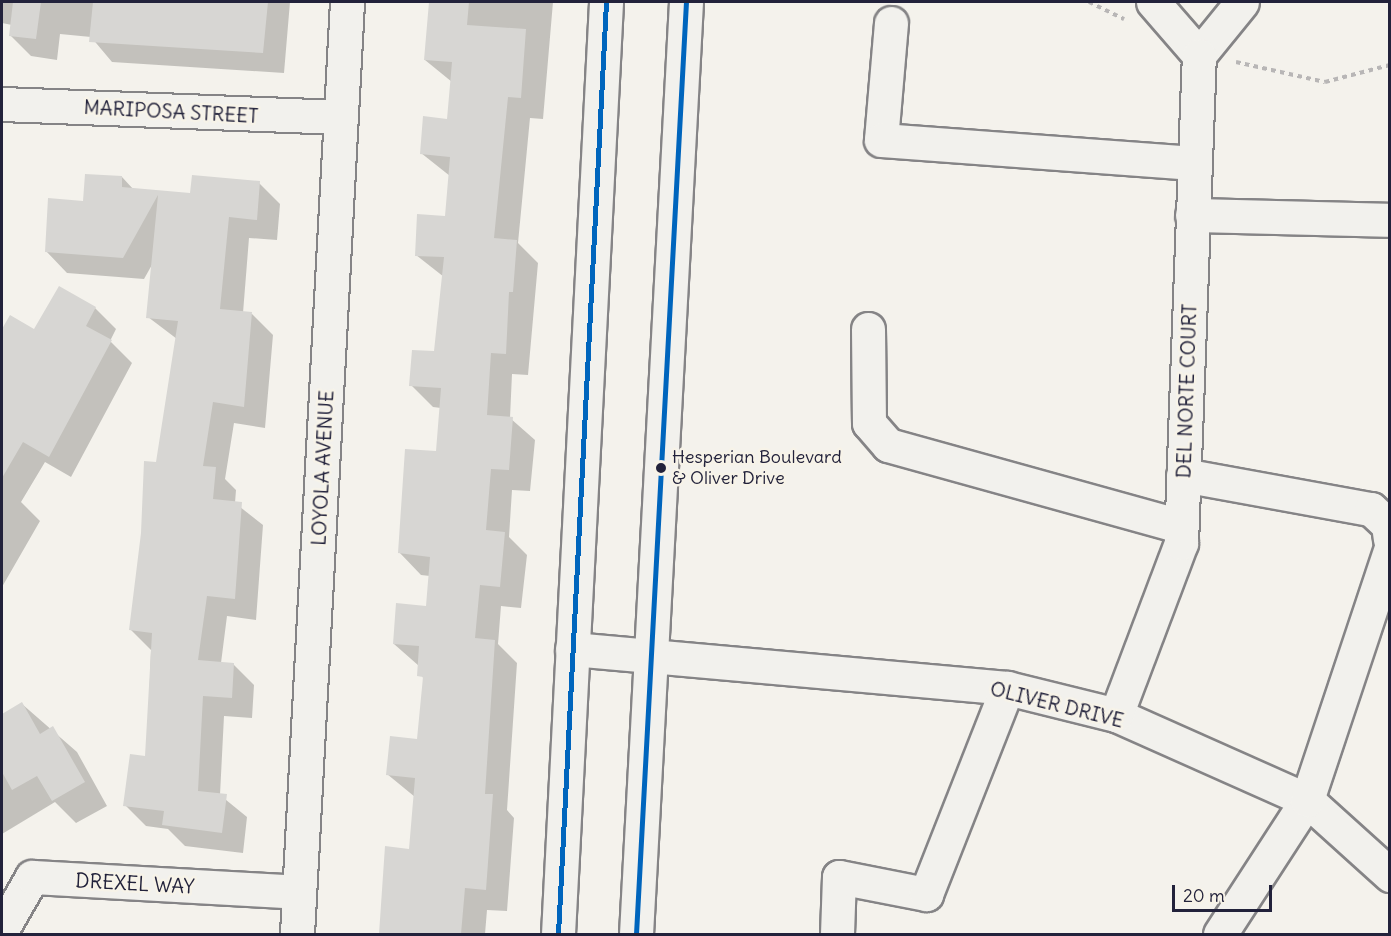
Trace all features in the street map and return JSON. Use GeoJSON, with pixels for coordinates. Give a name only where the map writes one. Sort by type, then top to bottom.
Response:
{"type":"FeatureCollection","features":[{"type":"Feature","properties":{"kind":"street","name":"LOYOLA AVENUE"},"geometry":{"type":"LineString","coordinates":[[297,934],[347,2]]}},
{"type":"Feature","properties":{"kind":"street"},"geometry":{"type":"LineString","coordinates":[[558,934],[606,2]]}},
{"type":"Feature","properties":{"kind":"street"},"geometry":{"type":"LineString","coordinates":[[636,934],[686,2]]}},
{"type":"Feature","properties":{"kind":"street"},"geometry":{"type":"LineString","coordinates":[[1153,2],[1199,55],[1242,2]]}},
{"type":"Feature","properties":{"kind":"street"},"geometry":{"type":"LineString","coordinates":[[891,23],[881,140],[1194,163]]}},
{"type":"Feature","properties":{"kind":"street","name":"DEL NORTE COURT"},"geometry":{"type":"LineString","coordinates":[[1116,716],[1181,543],[1199,55]]}},
{"type":"Feature","properties":{"kind":"street","name":"MARIPOSA STREET"},"geometry":{"type":"LineString","coordinates":[[2,104],[341,117]]}},
{"type":"Feature","properties":{"kind":"street"},"geometry":{"type":"LineString","coordinates":[[1192,215],[1389,220]]}},
{"type":"Feature","properties":{"kind":"street"},"geometry":{"type":"LineString","coordinates":[[868,329],[869,423],[888,445],[1181,526]]}},
{"type":"Feature","properties":{"kind":"street"},"geometry":{"type":"LineString","coordinates":[[1183,475],[1371,509],[1388,525],[1389,539]]}},
{"type":"Feature","properties":{"kind":"street"},"geometry":{"type":"LineString","coordinates":[[1220,934],[1307,800],[1389,551]]}},
{"type":"Feature","properties":{"kind":"street","name":"OLIVER DRIVE"},"geometry":{"type":"LineString","coordinates":[[572,649],[1007,688],[1116,716],[1307,800],[1389,875]]}},
{"type":"Feature","properties":{"kind":"street"},"geometry":{"type":"LineString","coordinates":[[837,934],[839,877],[926,894],[1007,688]]}},
{"type":"Feature","properties":{"kind":"street","name":"DREXEL WAY"},"geometry":{"type":"LineString","coordinates":[[2,929],[32,877],[299,892]]}},
{"type":"Feature","properties":{"kind":"path"},"geometry":{"type":"LineString","coordinates":[[1199,55],[1325,82],[1389,65]]}},
{"type":"Feature","properties":{"kind":"building"},"geometry":{"type":"Polygon","coordinates":[[[13,2],[41,2],[36,39],[9,36],[13,2]]]}},
{"type":"Feature","properties":{"kind":"building"},"geometry":{"type":"Polygon","coordinates":[[[93,2],[268,2],[263,53],[89,42],[93,2]]]}},
{"type":"Feature","properties":{"kind":"building"},"geometry":{"type":"Polygon","coordinates":[[[429,2],[469,2],[467,25],[526,29],[521,98],[508,97],[494,238],[517,240],[513,292],[509,292],[506,354],[491,353],[487,415],[513,417],[509,470],[491,469],[486,530],[505,532],[500,587],[480,585],[475,638],[495,640],[485,794],[493,794],[486,890],[465,888],[461,934],[379,934],[385,846],[409,849],[415,778],[386,775],[390,736],[417,739],[423,677],[417,676],[419,646],[393,644],[396,603],[426,606],[430,557],[398,553],[405,449],[436,451],[441,388],[409,386],[412,350],[434,351],[444,257],[415,256],[417,214],[445,216],[450,157],[420,154],[423,116],[447,119],[452,62],[424,60],[429,2]]]}},
{"type":"Feature","properties":{"kind":"building"},"geometry":{"type":"Polygon","coordinates":[[[85,174],[122,176],[122,187],[190,193],[192,175],[260,181],[257,220],[229,217],[220,309],[252,312],[244,407],[213,402],[203,466],[216,467],[213,499],[242,502],[235,599],[207,596],[198,660],[234,663],[232,698],[203,696],[198,791],[227,794],[222,833],[162,825],[164,811],[123,806],[130,754],[145,756],[152,633],[129,630],[141,533],[144,461],[156,462],[178,321],[146,318],[158,195],[123,258],[45,252],[48,198],[83,201],[85,174]]]}},
{"type":"Feature","properties":{"kind":"building"},"geometry":{"type":"Polygon","coordinates":[[[59,286],[96,307],[86,326],[112,340],[49,457],[23,442],[2,478],[2,329],[10,315],[34,329],[59,286]]]}},
{"type":"Feature","properties":{"kind":"building"},"geometry":{"type":"Polygon","coordinates":[[[22,702],[40,734],[53,726],[85,782],[52,801],[37,776],[12,790],[2,772],[2,714],[22,702]]]}},
{"type":"Feature","properties":{"kind":"transit line"},"geometry":{"type":"LineString","coordinates":[[558,934],[606,2]]}},
{"type":"Feature","properties":{"kind":"transit line"},"geometry":{"type":"LineString","coordinates":[[636,934],[686,2]]}},
{"type":"Feature","properties":{"kind":"place","name":"Hesperian Boulevard & Oliver Drive"},"geometry":{"type":"Point","coordinates":[661,468]}}]}
